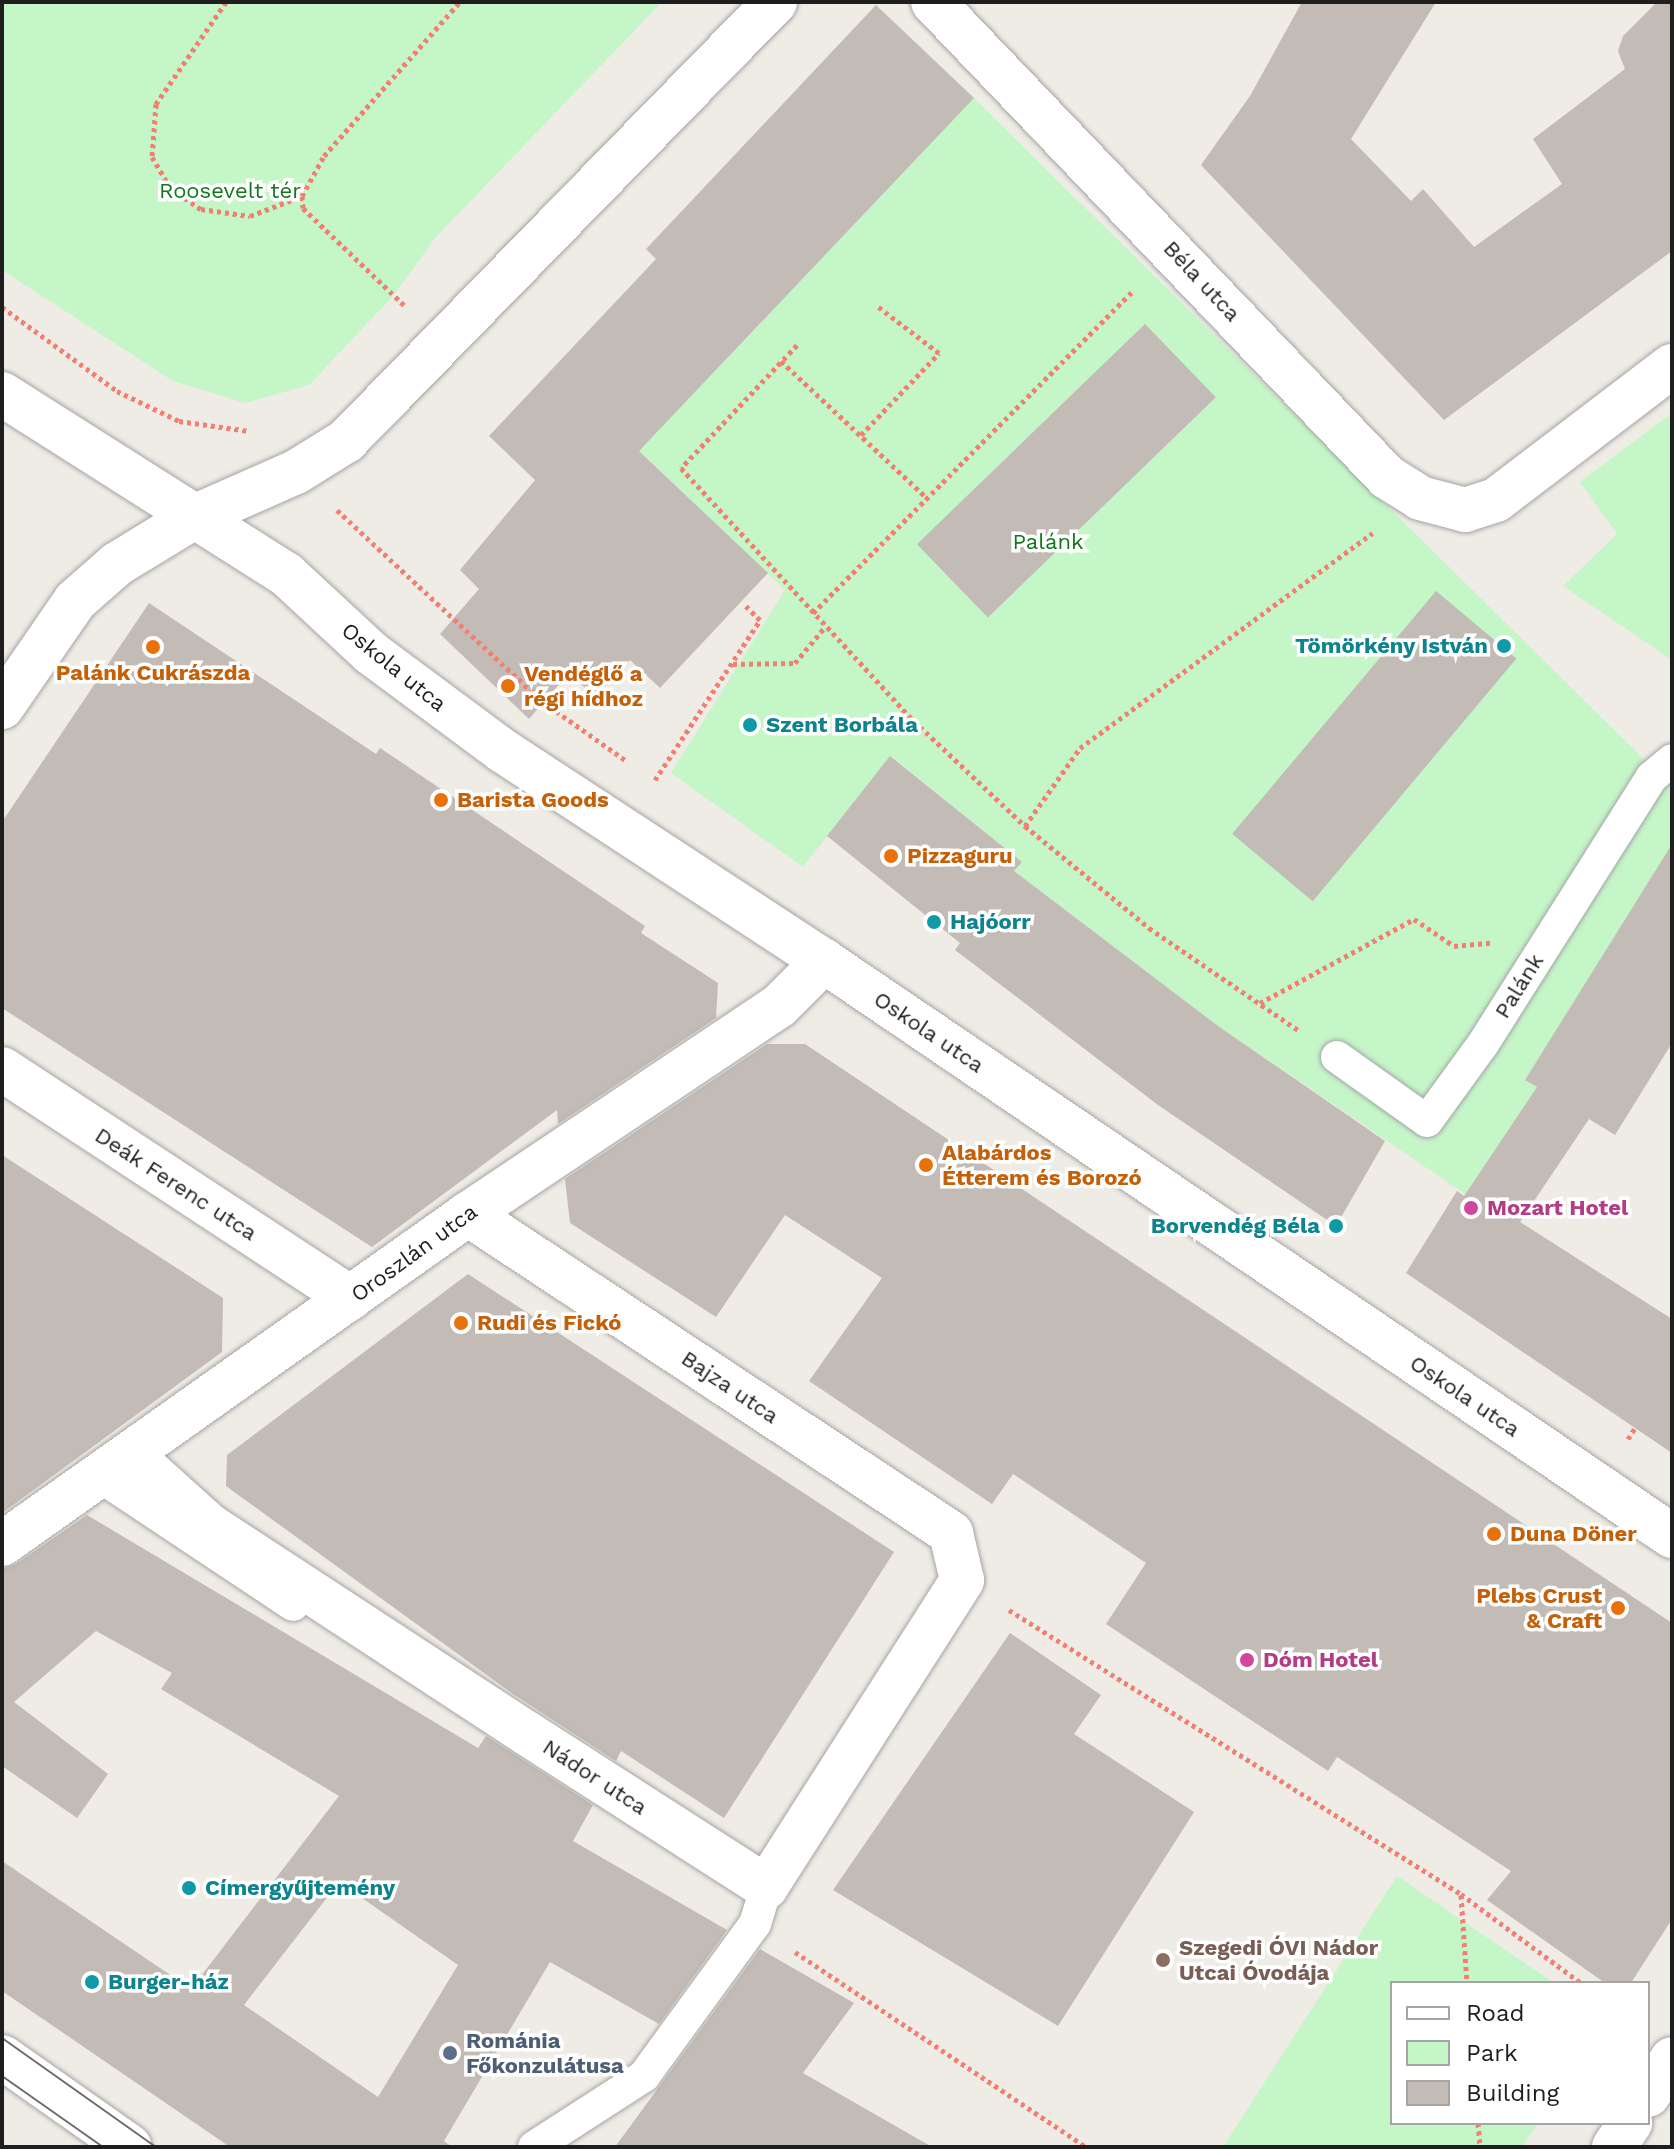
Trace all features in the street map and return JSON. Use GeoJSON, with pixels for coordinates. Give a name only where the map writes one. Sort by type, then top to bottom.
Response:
{"type":"FeatureCollection","features":[{"type":"Feature","properties":{"kind":"street"},"geometry":{"type":"LineString","coordinates":[[2,707],[75,601],[117,564],[194,517],[296,472],[346,441],[446,345],[775,2]]}},
{"type":"Feature","properties":{"kind":"street","name":"Béla utca"},"geometry":{"type":"LineString","coordinates":[[933,2],[1387,477],[1441,506],[1465,510],[1496,500],[1672,366]]}},
{"type":"Feature","properties":{"kind":"street"},"geometry":{"type":"LineString","coordinates":[[2,394],[194,517]]}},
{"type":"Feature","properties":{"kind":"street","name":"Oskola utca"},"geometry":{"type":"LineString","coordinates":[[194,517],[286,574],[371,653],[503,751],[824,961],[1672,1536]]}},
{"type":"Feature","properties":{"kind":"street","name":"Oroszlán utca"},"geometry":{"type":"LineString","coordinates":[[2,1544],[468,1214],[779,1006],[824,961]]}},
{"type":"Feature","properties":{"kind":"street","name":"Deák Ferenc utca"},"geometry":{"type":"LineString","coordinates":[[2,1069],[351,1298]]}},
{"type":"Feature","properties":{"kind":"street","name":"Bajza utca"},"geometry":{"type":"LineString","coordinates":[[468,1214],[951,1533],[962,1580]]}},
{"type":"Feature","properties":{"kind":"street","name":"Nádor utca"},"geometry":{"type":"LineString","coordinates":[[114,1465],[528,1734],[760,1905]]}},
{"type":"Feature","properties":{"kind":"street"},"geometry":{"type":"LineString","coordinates":[[760,1905],[962,1580]]}},
{"type":"Feature","properties":{"kind":"street"},"geometry":{"type":"LineString","coordinates":[[2,2057],[130,2147]]}},
{"type":"Feature","properties":{"kind":"street"},"geometry":{"type":"LineString","coordinates":[[1650,2092],[1672,2059]]}},
{"type":"Feature","properties":{"kind":"street"},"geometry":{"type":"LineString","coordinates":[[1614,2147],[1629,2125]]}},
{"type":"Feature","properties":{"kind":"lane","name":"Palánk"},"geometry":{"type":"LineString","coordinates":[[1337,1057],[1427,1121],[1542,950],[1652,777],[1672,760]]}},
{"type":"Feature","properties":{"kind":"lane"},"geometry":{"type":"LineString","coordinates":[[114,1465],[211,1555],[350,1640]]}},
{"type":"Feature","properties":{"kind":"lane"},"geometry":{"type":"LineString","coordinates":[[534,2147],[644,2076],[760,1905]]}},
{"type":"Feature","properties":{"kind":"path"},"geometry":{"type":"LineString","coordinates":[[226,2],[156,104],[152,157],[171,189],[201,209],[250,216],[302,196]]}},
{"type":"Feature","properties":{"kind":"path"},"geometry":{"type":"LineString","coordinates":[[446,345],[303,208],[302,196],[324,156],[460,2]]}},
{"type":"Feature","properties":{"kind":"path"},"geometry":{"type":"LineString","coordinates":[[813,613],[925,496],[1147,278]]}},
{"type":"Feature","properties":{"kind":"path"},"geometry":{"type":"LineString","coordinates":[[861,435],[939,353],[876,305]]}},
{"type":"Feature","properties":{"kind":"path"},"geometry":{"type":"LineString","coordinates":[[2,307],[117,391],[179,421],[247,429],[543,702]]}},
{"type":"Feature","properties":{"kind":"path"},"geometry":{"type":"LineString","coordinates":[[797,345],[681,468],[914,721],[1025,826],[1149,928],[1260,1003],[1414,919],[1454,946],[1501,942],[1542,950]]}},
{"type":"Feature","properties":{"kind":"path"},"geometry":{"type":"LineString","coordinates":[[781,361],[925,496]]}},
{"type":"Feature","properties":{"kind":"path"},"geometry":{"type":"LineString","coordinates":[[1025,826],[1080,748],[1378,529]]}},
{"type":"Feature","properties":{"kind":"path"},"geometry":{"type":"LineString","coordinates":[[655,780],[760,620],[746,606]]}},
{"type":"Feature","properties":{"kind":"path"},"geometry":{"type":"LineString","coordinates":[[733,664],[795,663],[825,627]]}},
{"type":"Feature","properties":{"kind":"path"},"geometry":{"type":"LineString","coordinates":[[962,1580],[1461,1894],[1578,1981]]}},
{"type":"Feature","properties":{"kind":"path"},"geometry":{"type":"LineString","coordinates":[[1461,1894],[1467,1981]]}},
{"type":"Feature","properties":{"kind":"path"},"geometry":{"type":"LineString","coordinates":[[760,1905],[1086,2147]]}},
{"type":"Feature","properties":{"kind":"path"},"geometry":{"type":"LineString","coordinates":[[1478,2125],[1480,2147]]}},
{"type":"Feature","properties":{"kind":"green space","name":"Roosevelt tér"},"geometry":{"type":"Polygon","coordinates":[[[2,2],[662,2],[435,238],[394,295],[309,385],[245,403],[173,381],[2,270],[2,2]]]}},
{"type":"Feature","properties":{"kind":"green space","name":"Palánk"},"geometry":{"type":"Polygon","coordinates":[[[974,98],[1672,787],[1672,844],[1526,1080],[1537,1087],[1465,1194],[1218,1026],[1014,871],[1022,862],[891,756],[803,867],[671,773],[785,590],[646,457],[627,477],[640,423],[654,435],[974,98]]]}},
{"type":"Feature","properties":{"kind":"green space"},"geometry":{"type":"Polygon","coordinates":[[[1672,413],[1672,660],[1563,586],[1617,534],[1580,482],[1672,413]]]}},
{"type":"Feature","properties":{"kind":"green space"},"geometry":{"type":"Polygon","coordinates":[[[1397,1876],[1551,1981],[1390,1981],[1390,2125],[1537,2125],[1522,2147],[1223,2147],[1397,1876]]]}},
{"type":"Feature","properties":{"kind":"building"},"geometry":{"type":"Polygon","coordinates":[[[1302,2],[1436,2],[1351,139],[1411,201],[1423,189],[1474,247],[1562,184],[1533,139],[1625,69],[1618,51],[1623,36],[1657,2],[1672,2],[1672,251],[1444,420],[1201,165],[1250,96],[1302,2]]]}},
{"type":"Feature","properties":{"kind":"building"},"geometry":{"type":"Polygon","coordinates":[[[876,5],[974,98],[639,451],[768,573],[660,688],[630,660],[595,697],[569,673],[529,719],[440,634],[479,589],[460,570],[535,480],[489,436],[656,259],[646,249],[876,5]]]}},
{"type":"Feature","properties":{"kind":"building"},"geometry":{"type":"Polygon","coordinates":[[[1145,324],[1216,397],[988,618],[917,544],[1145,324]]]}},
{"type":"Feature","properties":{"kind":"building"},"geometry":{"type":"Polygon","coordinates":[[[1436,591],[1516,658],[1313,901],[1232,834],[1436,591]]]}},
{"type":"Feature","properties":{"kind":"building"},"geometry":{"type":"Polygon","coordinates":[[[149,603],[376,754],[380,748],[645,926],[641,933],[718,983],[716,1018],[558,1124],[557,1110],[372,1247],[2,1008],[2,822],[149,603]]]}},
{"type":"Feature","properties":{"kind":"building"},"geometry":{"type":"Polygon","coordinates":[[[890,756],[1022,862],[1014,871],[1218,1026],[1385,1141],[1336,1226],[1158,1105],[955,950],[960,943],[827,836],[890,756]]]}},
{"type":"Feature","properties":{"kind":"building"},"geometry":{"type":"Polygon","coordinates":[[[1672,844],[1672,1043],[1615,1135],[1589,1119],[1520,1222],[1672,1319],[1672,1453],[1406,1273],[1457,1191],[1464,1196],[1537,1087],[1525,1080],[1672,844]]]}},
{"type":"Feature","properties":{"kind":"building"},"geometry":{"type":"Polygon","coordinates":[[[767,1044],[805,1044],[1672,1623],[1672,1919],[1632,1981],[1602,1981],[1487,1900],[1511,1871],[1337,1757],[1328,1771],[1106,1624],[1146,1563],[1013,1474],[992,1504],[809,1381],[882,1278],[785,1215],[716,1317],[570,1223],[565,1179],[767,1044]]]}},
{"type":"Feature","properties":{"kind":"building"},"geometry":{"type":"Polygon","coordinates":[[[2,1155],[223,1298],[222,1352],[2,1513],[2,1155]]]}},
{"type":"Feature","properties":{"kind":"building"},"geometry":{"type":"Polygon","coordinates":[[[468,1274],[894,1552],[724,1818],[621,1751],[616,1761],[513,1694],[226,1486],[227,1455],[468,1274]]]}},
{"type":"Feature","properties":{"kind":"building"},"geometry":{"type":"Polygon","coordinates":[[[87,1515],[478,1748],[486,1736],[593,1805],[573,1841],[727,1930],[659,2024],[550,1962],[444,2141],[452,2147],[230,2147],[2,1991],[2,1861],[191,1989],[339,1796],[161,1689],[172,1673],[96,1631],[14,1702],[108,1774],[77,1818],[2,1766],[2,1569],[16,1564],[87,1515]],[[339,1882],[244,2005],[378,2097],[458,1965],[339,1882]]]}},
{"type":"Feature","properties":{"kind":"building"},"geometry":{"type":"Polygon","coordinates":[[[1010,1633],[1101,1695],[1074,1734],[1194,1812],[1058,2026],[833,1890],[1010,1633]]]}},
{"type":"Feature","properties":{"kind":"building"},"geometry":{"type":"Polygon","coordinates":[[[760,1949],[854,2003],[803,2073],[932,2147],[615,2147],[760,1949]]]}},
{"type":"Feature","properties":{"kind":"tram line"},"geometry":{"type":"LineString","coordinates":[[2,2038],[156,2147]]}},
{"type":"Feature","properties":{"kind":"tram line"},"geometry":{"type":"LineString","coordinates":[[2,2076],[103,2147]]}},
{"type":"Feature","properties":{"kind":"place","name":"Tömörkény István"},"geometry":{"type":"Point","coordinates":[1504,646]}},
{"type":"Feature","properties":{"kind":"place","name":"Palánk Cukrászda"},"geometry":{"type":"Point","coordinates":[153,647]}},
{"type":"Feature","properties":{"kind":"place","name":"Vendéglő a régi hídhoz"},"geometry":{"type":"Point","coordinates":[508,686]}},
{"type":"Feature","properties":{"kind":"place","name":"Szent Borbála"},"geometry":{"type":"Point","coordinates":[750,725]}},
{"type":"Feature","properties":{"kind":"place","name":"Barista Goods"},"geometry":{"type":"Point","coordinates":[441,800]}},
{"type":"Feature","properties":{"kind":"place","name":"Pizzaguru"},"geometry":{"type":"Point","coordinates":[891,856]}},
{"type":"Feature","properties":{"kind":"place","name":"Hajóorr"},"geometry":{"type":"Point","coordinates":[934,922]}},
{"type":"Feature","properties":{"kind":"place","name":"Alabárdos Étterem és Borozó"},"geometry":{"type":"Point","coordinates":[926,1165]}},
{"type":"Feature","properties":{"kind":"place","name":"Mozart Hotel"},"geometry":{"type":"Point","coordinates":[1471,1208]}},
{"type":"Feature","properties":{"kind":"place","name":"Borvendég Béla"},"geometry":{"type":"Point","coordinates":[1336,1226]}},
{"type":"Feature","properties":{"kind":"place","name":"Rudi és Fickó"},"geometry":{"type":"Point","coordinates":[461,1323]}},
{"type":"Feature","properties":{"kind":"place","name":"Duna Döner"},"geometry":{"type":"Point","coordinates":[1494,1534]}},
{"type":"Feature","properties":{"kind":"place","name":"Plebs Crust & Craft"},"geometry":{"type":"Point","coordinates":[1618,1608]}},
{"type":"Feature","properties":{"kind":"place","name":"Dóm Hotel"},"geometry":{"type":"Point","coordinates":[1247,1660]}},
{"type":"Feature","properties":{"kind":"place","name":"Címergyűjtemény"},"geometry":{"type":"Point","coordinates":[189,1888]}},
{"type":"Feature","properties":{"kind":"place","name":"Szegedi ÓVI Nádor Utcai Óvodája"},"geometry":{"type":"Point","coordinates":[1163,1960]}},
{"type":"Feature","properties":{"kind":"place","name":"Burger-ház"},"geometry":{"type":"Point","coordinates":[92,1982]}},
{"type":"Feature","properties":{"kind":"place","name":"Románia Főkonzulátusa"},"geometry":{"type":"Point","coordinates":[450,2053]}}]}
